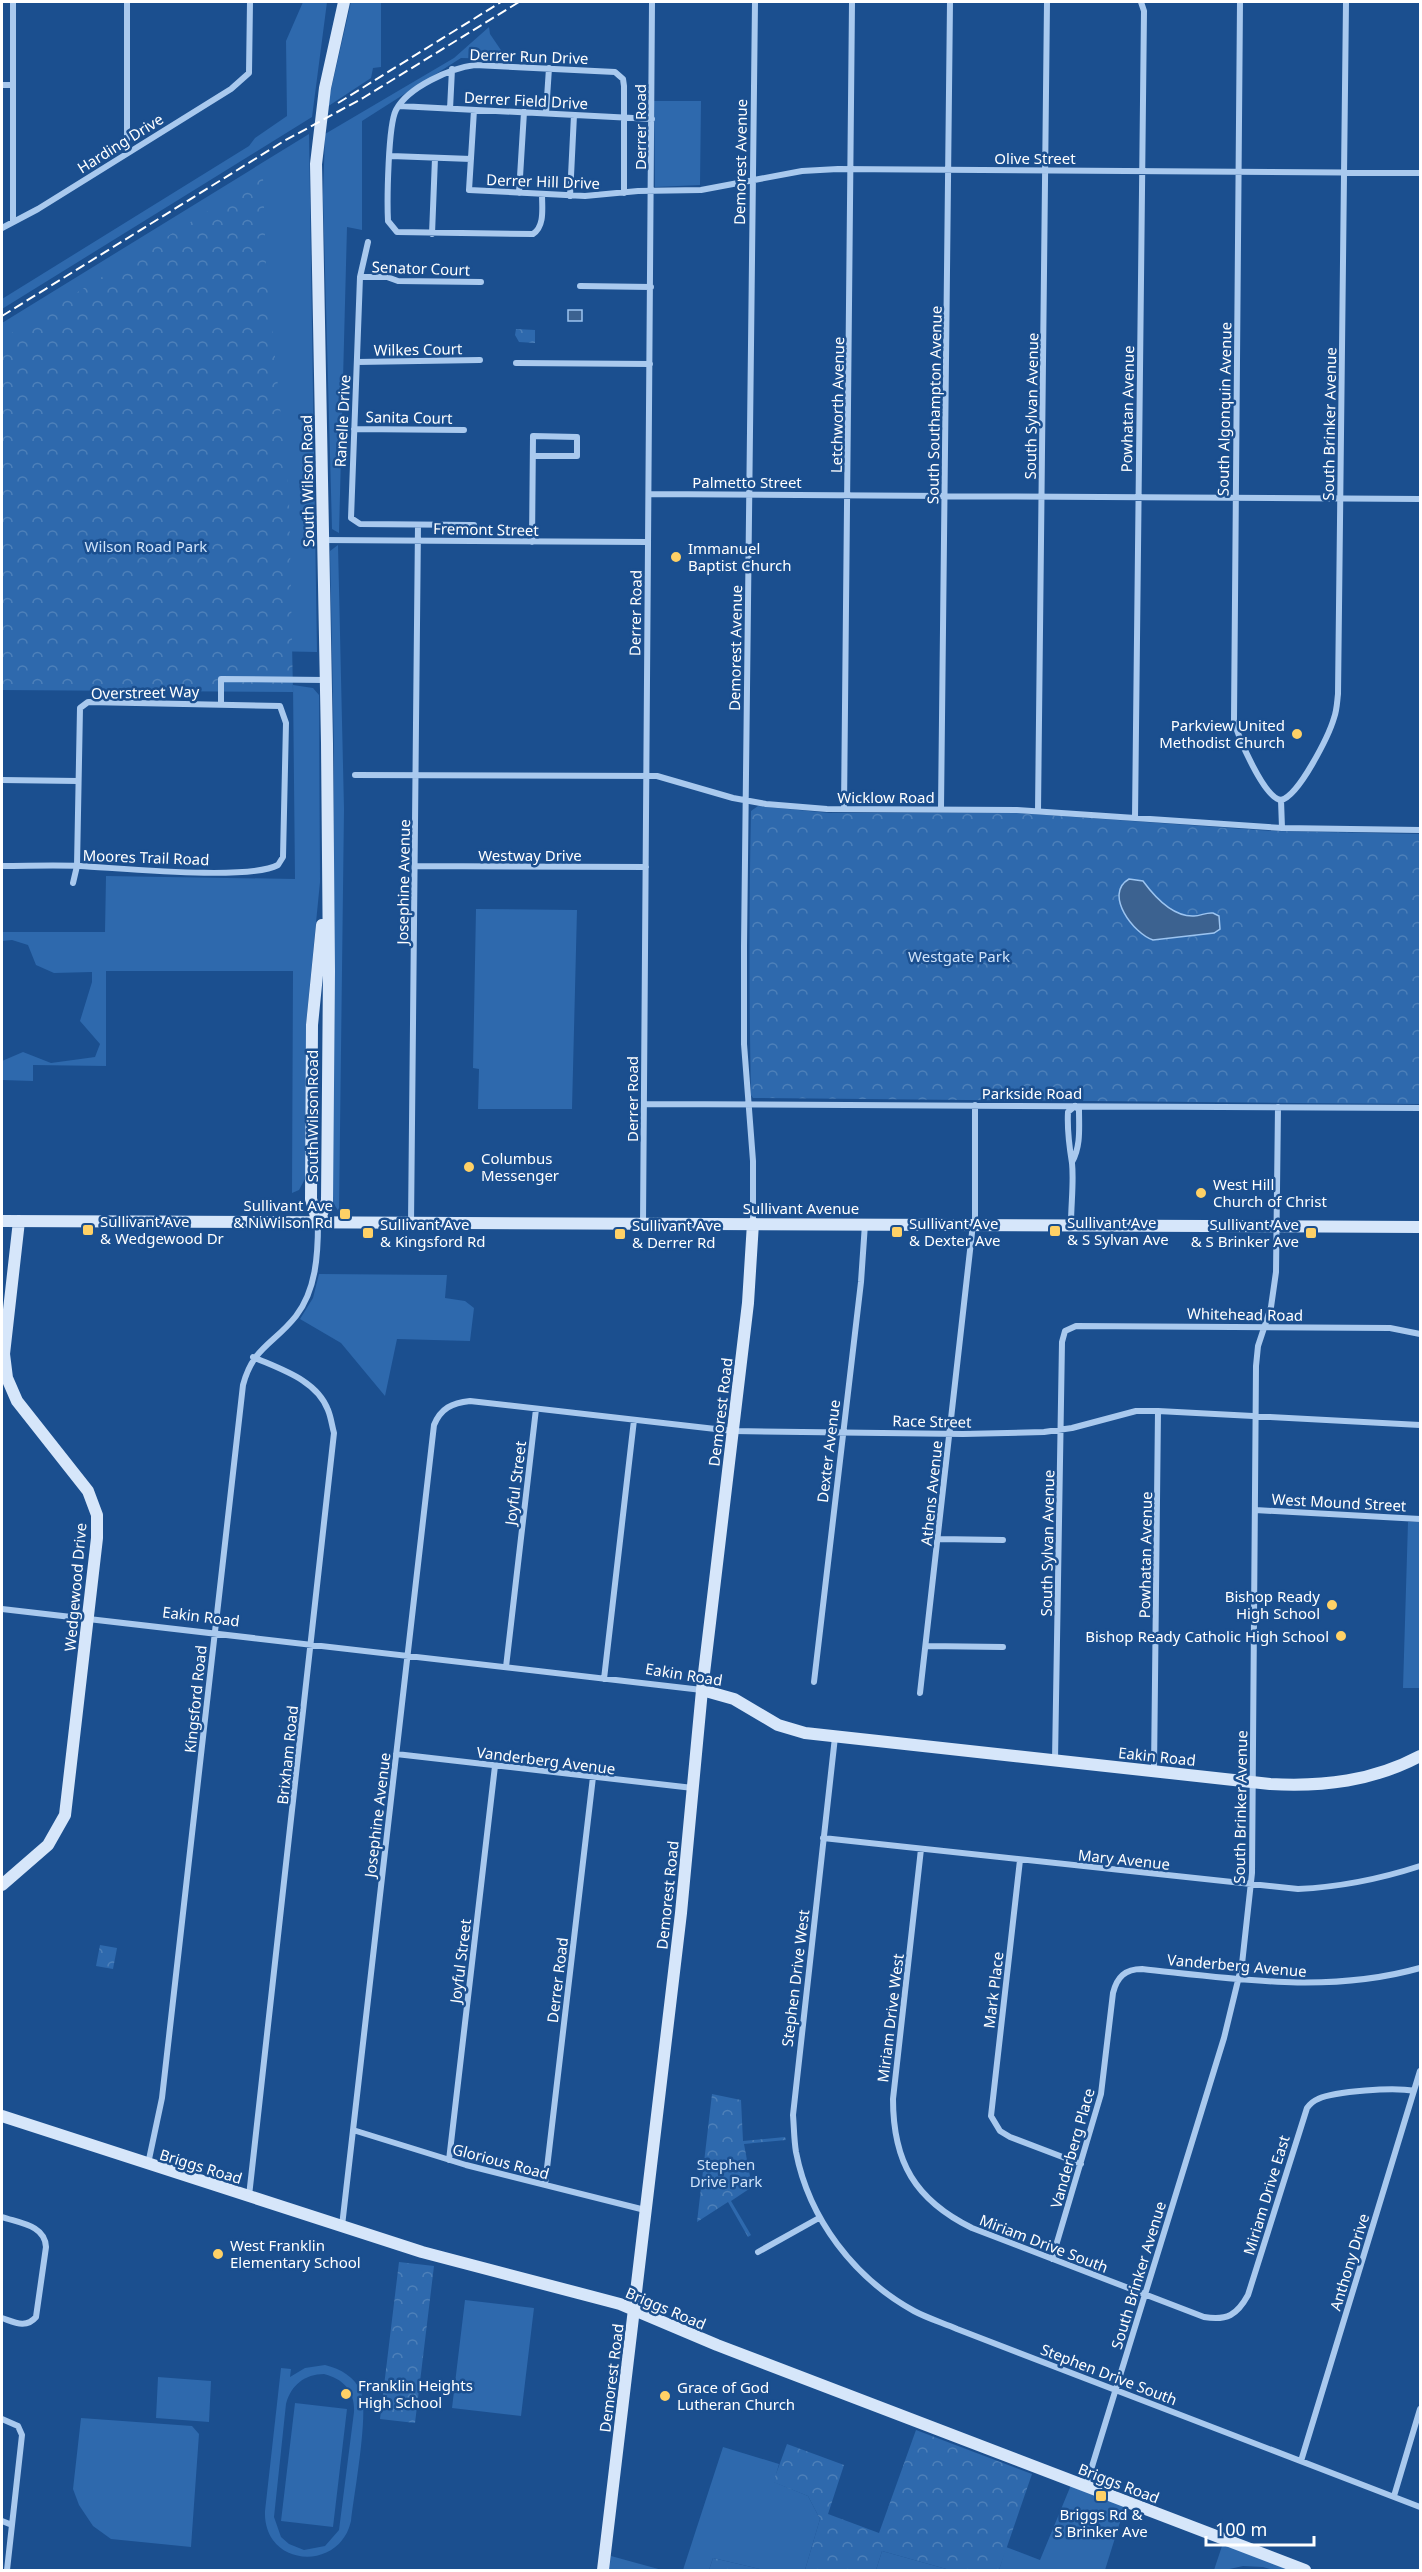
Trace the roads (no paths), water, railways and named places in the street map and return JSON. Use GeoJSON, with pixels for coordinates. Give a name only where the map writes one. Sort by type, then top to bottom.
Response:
{"type":"FeatureCollection","features":[{"type":"Feature","properties":{"kind":"street"},"geometry":{"type":"LineString","coordinates":[[13,2],[13,221]]}},
{"type":"Feature","properties":{"kind":"street"},"geometry":{"type":"LineString","coordinates":[[127,2],[127,153]]}},
{"type":"Feature","properties":{"kind":"street","name":"Harding Drive"},"geometry":{"type":"LineString","coordinates":[[2,228],[38,209],[231,89],[249,73],[250,2]]}},
{"type":"Feature","properties":{"kind":"street","name":"South Wilson Road"},"geometry":{"type":"LineString","coordinates":[[318,1223],[311,1199],[312,1026],[317,959],[327,887],[326,680],[316,164],[335,2]]}},
{"type":"Feature","properties":{"kind":"street","name":"South Wilson Road"},"geometry":{"type":"LineString","coordinates":[[326,82],[344,2]]}},
{"type":"Feature","properties":{"kind":"street","name":"Derrer Road"},"geometry":{"type":"LineString","coordinates":[[642,1224],[652,2]]}},
{"type":"Feature","properties":{"kind":"street","name":"Demorest Avenue"},"geometry":{"type":"LineString","coordinates":[[753,1223],[753,1161],[744,1044],[755,2]]}},
{"type":"Feature","properties":{"kind":"street","name":"Letchworth Avenue"},"geometry":{"type":"LineString","coordinates":[[844,809],[852,2]]}},
{"type":"Feature","properties":{"kind":"street","name":"South Southampton Avenue"},"geometry":{"type":"LineString","coordinates":[[941,808],[950,2]]}},
{"type":"Feature","properties":{"kind":"street","name":"South Sylvan Avenue"},"geometry":{"type":"LineString","coordinates":[[1038,811],[1047,2]]}},
{"type":"Feature","properties":{"kind":"street","name":"Powhatan Avenue"},"geometry":{"type":"LineString","coordinates":[[1135,818],[1144,11],[1141,2]]}},
{"type":"Feature","properties":{"kind":"street","name":"South Algonquin Avenue"},"geometry":{"type":"LineString","coordinates":[[1240,2],[1234,720],[1245,751],[1270,794],[1281,800]]}},
{"type":"Feature","properties":{"kind":"street","name":"South Brinker Avenue"},"geometry":{"type":"LineString","coordinates":[[1281,800],[1289,798],[1297,787],[1326,737],[1336,714],[1338,694],[1346,2]]}},
{"type":"Feature","properties":{"kind":"street","name":"Derrer Run Drive"},"geometry":{"type":"LineString","coordinates":[[401,103],[410,94],[452,69],[475,65],[609,71],[621,75],[624,86],[623,117]]}},
{"type":"Feature","properties":{"kind":"street"},"geometry":{"type":"LineString","coordinates":[[546,113],[549,68]]}},
{"type":"Feature","properties":{"kind":"street"},"geometry":{"type":"LineString","coordinates":[[450,109],[452,69]]}},
{"type":"Feature","properties":{"kind":"street"},"geometry":{"type":"LineString","coordinates":[[2,85],[13,85]]}},
{"type":"Feature","properties":{"kind":"street"},"geometry":{"type":"LineString","coordinates":[[401,103],[394,118],[388,224],[397,232],[533,234],[539,229],[541,222],[542,194]]}},
{"type":"Feature","properties":{"kind":"street","name":"Derrer Field Drive"},"geometry":{"type":"LineString","coordinates":[[401,103],[450,109],[652,119]]}},
{"type":"Feature","properties":{"kind":"street"},"geometry":{"type":"LineString","coordinates":[[471,159],[474,110]]}},
{"type":"Feature","properties":{"kind":"street"},"geometry":{"type":"LineString","coordinates":[[519,193],[524,112]]}},
{"type":"Feature","properties":{"kind":"street"},"geometry":{"type":"LineString","coordinates":[[570,196],[573,115]]}},
{"type":"Feature","properties":{"kind":"street"},"geometry":{"type":"LineString","coordinates":[[623,117],[624,193]]}},
{"type":"Feature","properties":{"kind":"street","name":"Derrer Hill Drive"},"geometry":{"type":"LineString","coordinates":[[391,156],[471,159],[469,190],[570,196],[652,192]]}},
{"type":"Feature","properties":{"kind":"street"},"geometry":{"type":"LineString","coordinates":[[432,234],[435,158]]}},
{"type":"Feature","properties":{"kind":"street","name":"Olive Street"},"geometry":{"type":"LineString","coordinates":[[652,192],[701,190],[802,171],[851,169],[1420,173]]}},
{"type":"Feature","properties":{"kind":"street","name":"Ranelle Drive"},"geometry":{"type":"LineString","coordinates":[[368,242],[360,277],[351,518],[357,524],[474,525]]}},
{"type":"Feature","properties":{"kind":"street","name":"Senator Court"},"geometry":{"type":"LineString","coordinates":[[360,277],[387,277],[398,281],[481,282]]}},
{"type":"Feature","properties":{"kind":"street"},"geometry":{"type":"LineString","coordinates":[[580,286],[651,287]]}},
{"type":"Feature","properties":{"kind":"street","name":"Wilkes Court"},"geometry":{"type":"LineString","coordinates":[[357,362],[480,360]]}},
{"type":"Feature","properties":{"kind":"street"},"geometry":{"type":"LineString","coordinates":[[516,363],[650,364]]}},
{"type":"Feature","properties":{"kind":"street","name":"Sanita Court"},"geometry":{"type":"LineString","coordinates":[[354,429],[464,430]]}},
{"type":"Feature","properties":{"kind":"street"},"geometry":{"type":"LineString","coordinates":[[532,542],[533,436],[577,437],[577,456],[533,456]]}},
{"type":"Feature","properties":{"kind":"street","name":"Palmetto Street"},"geometry":{"type":"LineString","coordinates":[[649,494],[1420,499]]}},
{"type":"Feature","properties":{"kind":"street"},"geometry":{"type":"LineString","coordinates":[[417,540],[418,525]]}},
{"type":"Feature","properties":{"kind":"street","name":"Fremont Street"},"geometry":{"type":"LineString","coordinates":[[323,540],[648,542]]}},
{"type":"Feature","properties":{"kind":"street","name":"Josephine Avenue"},"geometry":{"type":"LineString","coordinates":[[411,1223],[417,540]]}},
{"type":"Feature","properties":{"kind":"street"},"geometry":{"type":"LineString","coordinates":[[221,704],[221,679],[326,680]]}},
{"type":"Feature","properties":{"kind":"street","name":"Overstreet Way"},"geometry":{"type":"LineString","coordinates":[[73,883],[77,866],[78,720],[80,708],[88,702],[280,706],[286,723],[283,857]]}},
{"type":"Feature","properties":{"kind":"street","name":"Wicklow Road"},"geometry":{"type":"LineString","coordinates":[[355,775],[657,776],[766,804],[844,809],[941,808],[1038,811],[1282,828],[1420,830]]}},
{"type":"Feature","properties":{"kind":"street"},"geometry":{"type":"LineString","coordinates":[[2,780],[78,781]]}},
{"type":"Feature","properties":{"kind":"street"},"geometry":{"type":"LineString","coordinates":[[1281,800],[1282,828]]}},
{"type":"Feature","properties":{"kind":"street","name":"Moores Trail Road"},"geometry":{"type":"LineString","coordinates":[[2,866],[77,866],[218,872],[262,871],[278,865],[283,857]]}},
{"type":"Feature","properties":{"kind":"street","name":"Westway Drive"},"geometry":{"type":"LineString","coordinates":[[415,866],[646,867]]}},
{"type":"Feature","properties":{"kind":"street","name":"Parkside Road"},"geometry":{"type":"LineString","coordinates":[[644,1104],[1420,1108]]}},
{"type":"Feature","properties":{"kind":"street"},"geometry":{"type":"LineString","coordinates":[[974,1224],[975,1105]]}},
{"type":"Feature","properties":{"kind":"street"},"geometry":{"type":"LineString","coordinates":[[1071,1224],[1072,1162],[1068,1152],[1068,1112],[1075,1106],[1079,1110],[1080,1132],[1077,1153],[1072,1162]]}},
{"type":"Feature","properties":{"kind":"street","name":"South Brinker Avenue"},"geometry":{"type":"LineString","coordinates":[[1086,2486],[1224,2038],[1238,1979],[1251,1885],[1256,1366],[1258,1346],[1273,1299],[1278,1107]]}},
{"type":"Feature","properties":{"kind":"street","name":"Sullivant Avenue"},"geometry":{"type":"LineString","coordinates":[[2,1221],[1420,1227]]}},
{"type":"Feature","properties":{"kind":"street","name":"Wedgewood Drive"},"geometry":{"type":"LineString","coordinates":[[2,1885],[48,1845],[65,1815],[97,1538],[97,1515],[79,1478],[18,1401],[5,1369],[4,1354],[19,1221]]}},
{"type":"Feature","properties":{"kind":"street","name":"Kingsford Road"},"geometry":{"type":"LineString","coordinates":[[147,2165],[162,2098],[242,1394],[247,1369],[253,1357],[296,1316],[309,1292],[318,1247],[318,1223]]}},
{"type":"Feature","properties":{"kind":"street","name":"Demorest Road"},"geometry":{"type":"LineString","coordinates":[[603,2571],[748,1303],[753,1223]]}},
{"type":"Feature","properties":{"kind":"street","name":"Dexter Avenue"},"geometry":{"type":"LineString","coordinates":[[814,1682],[861,1282],[865,1223]]}},
{"type":"Feature","properties":{"kind":"street","name":"Athens Avenue"},"geometry":{"type":"LineString","coordinates":[[920,1693],[974,1224]]}},
{"type":"Feature","properties":{"kind":"street","name":"Whitehead Road"},"geometry":{"type":"LineString","coordinates":[[1068,1328],[1076,1326],[1390,1328],[1420,1334]]}},
{"type":"Feature","properties":{"kind":"street","name":"South Sylvan Avenue"},"geometry":{"type":"LineString","coordinates":[[1055,1761],[1062,1338],[1068,1328]]}},
{"type":"Feature","properties":{"kind":"street","name":"Brixham Road"},"geometry":{"type":"LineString","coordinates":[[249,2197],[334,1433],[328,1409],[318,1393],[297,1377],[253,1357]]}},
{"type":"Feature","properties":{"kind":"street","name":"Race Street"},"geometry":{"type":"LineString","coordinates":[[444,1409],[456,1402],[470,1401],[733,1431],[999,1434],[1060,1430],[1136,1411],[1420,1425]]}},
{"type":"Feature","properties":{"kind":"street","name":"Joyful Street"},"geometry":{"type":"LineString","coordinates":[[506,1667],[536,1408]]}},
{"type":"Feature","properties":{"kind":"street","name":"Josephine Avenue"},"geometry":{"type":"LineString","coordinates":[[342,2227],[435,1425],[444,1409]]}},
{"type":"Feature","properties":{"kind":"street","name":"Powhatan Avenue"},"geometry":{"type":"LineString","coordinates":[[1154,1771],[1158,1411]]}},
{"type":"Feature","properties":{"kind":"street"},"geometry":{"type":"LineString","coordinates":[[604,1678],[634,1420]]}},
{"type":"Feature","properties":{"kind":"street","name":"West Mound Street"},"geometry":{"type":"LineString","coordinates":[[1255,1510],[1420,1519]]}},
{"type":"Feature","properties":{"kind":"street"},"geometry":{"type":"LineString","coordinates":[[938,1539],[1004,1540]]}},
{"type":"Feature","properties":{"kind":"street","name":"Eakin Road"},"geometry":{"type":"LineString","coordinates":[[2,1609],[702,1690],[734,1699],[789,1729],[835,1737],[1253,1782],[1305,1785],[1347,1781],[1381,1773],[1420,1756]]}},
{"type":"Feature","properties":{"kind":"street"},"geometry":{"type":"LineString","coordinates":[[926,1646],[1003,1647]]}},
{"type":"Feature","properties":{"kind":"street","name":"Stephen Drive West"},"geometry":{"type":"LineString","coordinates":[[819,2218],[796,2152],[793,2115],[835,1737]]}},
{"type":"Feature","properties":{"kind":"street","name":"Vanderberg Avenue"},"geometry":{"type":"LineString","coordinates":[[396,1754],[693,1788]]}},
{"type":"Feature","properties":{"kind":"street","name":"Joyful Street"},"geometry":{"type":"LineString","coordinates":[[449,2160],[495,1766]]}},
{"type":"Feature","properties":{"kind":"street","name":"Derrer Road"},"geometry":{"type":"LineString","coordinates":[[546,2185],[593,1777]]}},
{"type":"Feature","properties":{"kind":"street","name":"Mary Avenue"},"geometry":{"type":"LineString","coordinates":[[823,1838],[1251,1885],[1298,1888],[1338,1886],[1372,1880],[1420,1866]]}},
{"type":"Feature","properties":{"kind":"street","name":"Miriam Drive West"},"geometry":{"type":"LineString","coordinates":[[916,2186],[897,2149],[893,2099],[921,1849]]}},
{"type":"Feature","properties":{"kind":"street","name":"Mark Place"},"geometry":{"type":"LineString","coordinates":[[1020,1860],[991,2109],[993,2123],[1010,2137],[1081,2164]]}},
{"type":"Feature","properties":{"kind":"street","name":"Vanderberg Avenue"},"geometry":{"type":"LineString","coordinates":[[1124,1973],[1132,1969],[1142,1969],[1280,1984],[1331,1983],[1381,1977],[1420,1968]]}},
{"type":"Feature","properties":{"kind":"street","name":"Vanderberg Place"},"geometry":{"type":"LineString","coordinates":[[1052,2259],[1101,2094],[1113,1993],[1116,1982],[1124,1973]]}},
{"type":"Feature","properties":{"kind":"street","name":"Anthony Drive"},"geometry":{"type":"LineString","coordinates":[[1301,2461],[1420,2071]]}},
{"type":"Feature","properties":{"kind":"street","name":"Miriam Drive East"},"geometry":{"type":"LineString","coordinates":[[1240,2310],[1248,2295],[1306,2108],[1313,2101],[1326,2097],[1401,2088],[1414,2091]]}},
{"type":"Feature","properties":{"kind":"street","name":"Briggs Road"},"geometry":{"type":"LineString","coordinates":[[2,2116],[147,2165],[422,2252],[620,2304],[634,2312],[1305,2571]]}},
{"type":"Feature","properties":{"kind":"street","name":"Glorious Road"},"geometry":{"type":"LineString","coordinates":[[353,2130],[449,2160],[645,2210]]}},
{"type":"Feature","properties":{"kind":"street","name":"Miriam Drive South"},"geometry":{"type":"LineString","coordinates":[[916,2186],[932,2204],[949,2217],[972,2228],[1145,2295],[1204,2317],[1216,2319],[1228,2318],[1240,2310]]}},
{"type":"Feature","properties":{"kind":"street"},"geometry":{"type":"LineString","coordinates":[[2,2217],[36,2229],[45,2236],[46,2247],[38,2312],[32,2322],[21,2324],[2,2318]]}},
{"type":"Feature","properties":{"kind":"street"},"geometry":{"type":"LineString","coordinates":[[758,2252],[819,2218]]}},
{"type":"Feature","properties":{"kind":"street","name":"Stephen Drive South"},"geometry":{"type":"LineString","coordinates":[[819,2218],[842,2251],[877,2287],[914,2311],[1420,2506]]}},
{"type":"Feature","properties":{"kind":"street"},"geometry":{"type":"LineString","coordinates":[[1394,2496],[1420,2409]]}},
{"type":"Feature","properties":{"kind":"street"},"geometry":{"type":"LineString","coordinates":[[2,2419],[18,2426],[22,2435],[6,2571]]}},
{"type":"Feature","properties":{"kind":"street"},"geometry":{"type":"LineString","coordinates":[[2,2521],[12,2525]]}},
{"type":"Feature","properties":{"kind":"railway"},"geometry":{"type":"LineString","coordinates":[[338,103],[501,2]]}},
{"type":"Feature","properties":{"kind":"railway"},"geometry":{"type":"LineString","coordinates":[[2,316],[284,141],[363,98],[519,2]]}},
{"type":"Feature","properties":{"kind":"place","name":"Immanuel Baptist Church"},"geometry":{"type":"Point","coordinates":[676,557]}},
{"type":"Feature","properties":{"kind":"place","name":"Parkview United Methodist Church"},"geometry":{"type":"Point","coordinates":[1297,734]}},
{"type":"Feature","properties":{"kind":"place","name":"Columbus Messenger"},"geometry":{"type":"Point","coordinates":[469,1167]}},
{"type":"Feature","properties":{"kind":"place","name":"West Hill Church of Christ"},"geometry":{"type":"Point","coordinates":[1201,1193]}},
{"type":"Feature","properties":{"kind":"place","name":"Sullivant Ave & N Wilson Rd"},"geometry":{"type":"Point","coordinates":[345,1214]}},
{"type":"Feature","properties":{"kind":"place","name":"Sullivant Ave & Wedgewood Dr"},"geometry":{"type":"Point","coordinates":[88,1230]}},
{"type":"Feature","properties":{"kind":"place","name":"Sullivant Ave & S Sylvan Ave"},"geometry":{"type":"Point","coordinates":[1055,1231]}},
{"type":"Feature","properties":{"kind":"place","name":"Sullivant Ave & Dexter Ave"},"geometry":{"type":"Point","coordinates":[897,1232]}},
{"type":"Feature","properties":{"kind":"place","name":"Sullivant Ave & Kingsford Rd"},"geometry":{"type":"Point","coordinates":[368,1233]}},
{"type":"Feature","properties":{"kind":"place","name":"Sullivant Ave & S Brinker Ave"},"geometry":{"type":"Point","coordinates":[1311,1233]}},
{"type":"Feature","properties":{"kind":"place","name":"Sullivant Ave & Derrer Rd"},"geometry":{"type":"Point","coordinates":[620,1234]}},
{"type":"Feature","properties":{"kind":"place","name":"Bishop Ready High School"},"geometry":{"type":"Point","coordinates":[1332,1605]}},
{"type":"Feature","properties":{"kind":"place","name":"Bishop Ready Catholic High School"},"geometry":{"type":"Point","coordinates":[1341,1636]}},
{"type":"Feature","properties":{"kind":"place","name":"West Franklin Elementary School"},"geometry":{"type":"Point","coordinates":[218,2254]}},
{"type":"Feature","properties":{"kind":"place","name":"Franklin Heights High School"},"geometry":{"type":"Point","coordinates":[346,2394]}},
{"type":"Feature","properties":{"kind":"place","name":"Grace of God Lutheran Church"},"geometry":{"type":"Point","coordinates":[665,2396]}},
{"type":"Feature","properties":{"kind":"place","name":"Briggs Rd & S Brinker Ave"},"geometry":{"type":"Point","coordinates":[1101,2496]}},
{"type":"Feature","properties":{"kind":"park label","name":"Wilson Road Park"},"geometry":{"type":"Point","coordinates":[146,546]}},
{"type":"Feature","properties":{"kind":"park label","name":"Westgate Park"},"geometry":{"type":"Point","coordinates":[959,956]}},
{"type":"Feature","properties":{"kind":"park label","name":"Stephen Drive Park"},"geometry":{"type":"Point","coordinates":[726,2172]}}]}
